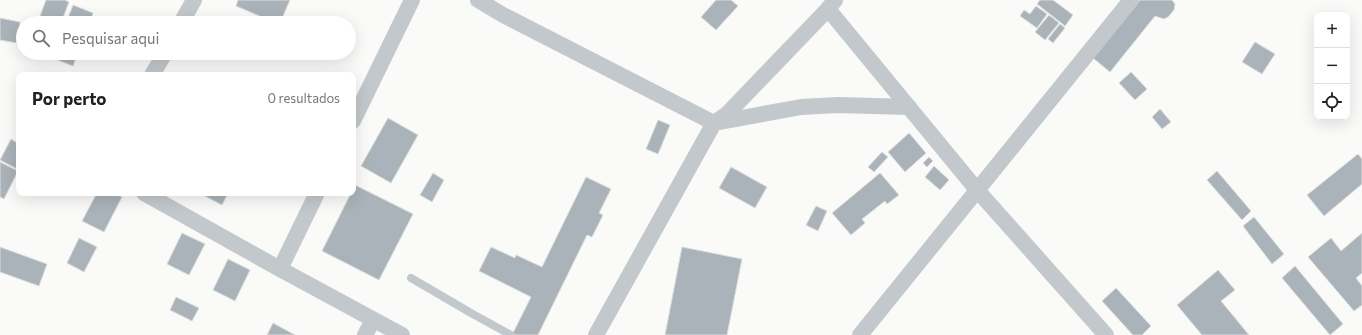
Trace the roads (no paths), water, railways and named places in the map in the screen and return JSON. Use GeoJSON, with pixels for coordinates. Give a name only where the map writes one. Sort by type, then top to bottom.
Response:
{"type":"FeatureCollection","features":[{"type":"Feature","properties":{"kind":"street"},"geometry":{"type":"LineString","coordinates":[[185,16],[194,0]]}},
{"type":"Feature","properties":{"kind":"street"},"geometry":{"type":"LineString","coordinates":[[356,114],[412,0]]}},
{"type":"Feature","properties":{"kind":"street"},"geometry":{"type":"LineString","coordinates":[[478,0],[714,123],[801,107],[838,105],[909,107]]}},
{"type":"Feature","properties":{"kind":"street"},"geometry":{"type":"LineString","coordinates":[[860,335],[1131,0]]}},
{"type":"Feature","properties":{"kind":"street"},"geometry":{"type":"LineString","coordinates":[[596,335],[714,123],[727,114],[831,5],[909,107],[977,190],[1106,335]]}},
{"type":"Feature","properties":{"kind":"street"},"geometry":{"type":"LineString","coordinates":[[154,72],[161,60]]}},
{"type":"Feature","properties":{"kind":"street"},"geometry":{"type":"LineString","coordinates":[[149,196],[402,335]]}},
{"type":"Feature","properties":{"kind":"street"},"geometry":{"type":"LineString","coordinates":[[280,269],[316,196]]}},
{"type":"Feature","properties":{"kind":"street"},"geometry":{"type":"LineString","coordinates":[[365,335],[374,320]]}},
{"type":"Feature","properties":{"kind":"lane"},"geometry":{"type":"LineString","coordinates":[[411,278],[511,335]]}}]}
